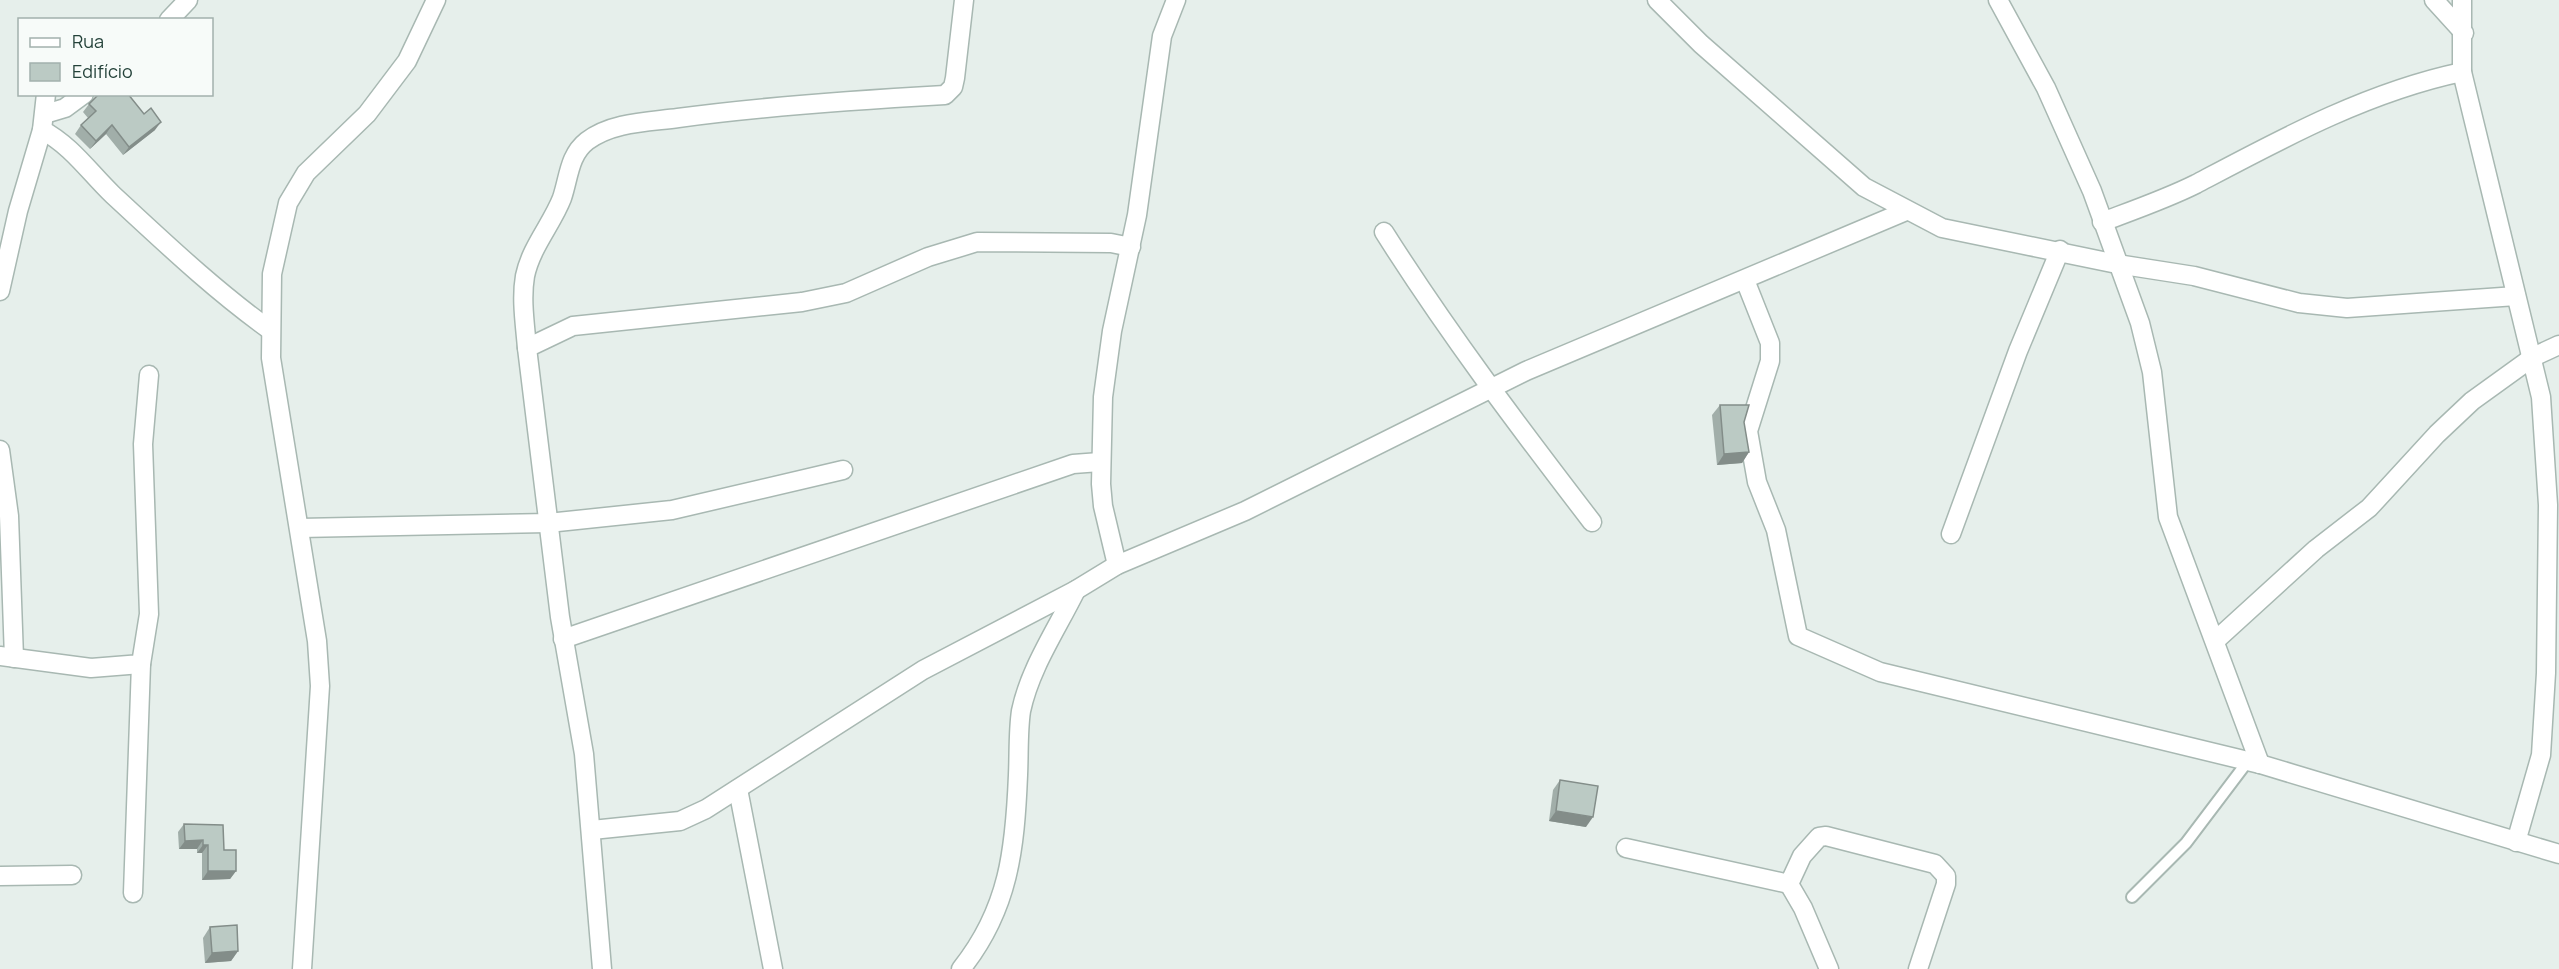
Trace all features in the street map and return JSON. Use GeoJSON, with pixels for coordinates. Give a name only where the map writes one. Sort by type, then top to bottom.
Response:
{"type":"FeatureCollection","features":[{"type":"Feature","properties":{"kind":"street"},"geometry":{"type":"LineString","coordinates":[[171,18],[188,0]]}},
{"type":"Feature","properties":{"kind":"street"},"geometry":{"type":"LineString","coordinates":[[302,969],[320,686],[317,641],[273,368],[270,330],[272,274],[288,203],[306,173],[368,114],[407,61],[436,0]]}},
{"type":"Feature","properties":{"kind":"street"},"geometry":{"type":"LineString","coordinates":[[602,969],[584,754],[563,639],[527,348],[523,310],[525,274],[562,196],[575,152],[586,141],[620,126],[733,110],[945,96],[953,87],[955,78],[964,0]]}},
{"type":"Feature","properties":{"kind":"street"},"geometry":{"type":"LineString","coordinates":[[1117,565],[1103,506],[1100,462],[1103,398],[1112,331],[1131,247],[1162,36],[1176,0]]}},
{"type":"Feature","properties":{"kind":"street"},"geometry":{"type":"LineString","coordinates":[[1657,0],[1701,44],[1864,187],[1942,228],[1991,239],[2060,250],[2117,264],[2194,276],[2324,307],[2347,308],[2516,296]]}},
{"type":"Feature","properties":{"kind":"street"},"geometry":{"type":"LineString","coordinates":[[1998,0],[2046,88],[2092,191],[2140,323],[2152,372],[2168,517],[2215,641],[2254,763]]}},
{"type":"Feature","properties":{"kind":"street"},"geometry":{"type":"LineString","coordinates":[[2434,0],[2464,33]]}},
{"type":"Feature","properties":{"kind":"street"},"geometry":{"type":"LineString","coordinates":[[2462,0],[2464,33],[2462,72],[2533,357],[2541,398],[2548,505],[2546,673],[2541,755],[2516,842]]}},
{"type":"Feature","properties":{"kind":"street"},"geometry":{"type":"LineString","coordinates":[[2102,222],[2196,184],[2263,147],[2332,116],[2419,81],[2462,72]]}},
{"type":"Feature","properties":{"kind":"street"},"geometry":{"type":"LineString","coordinates":[[0,291],[18,211],[43,122],[46,96]]}},
{"type":"Feature","properties":{"kind":"street"},"geometry":{"type":"LineString","coordinates":[[43,122],[81,96]]}},
{"type":"Feature","properties":{"kind":"street"},"geometry":{"type":"LineString","coordinates":[[43,122],[106,188],[215,289],[270,330]]}},
{"type":"Feature","properties":{"kind":"street"},"geometry":{"type":"LineString","coordinates":[[592,830],[680,821],[714,805],[923,670],[1076,590],[1117,565],[1245,511],[1526,371],[1906,211]]}},
{"type":"Feature","properties":{"kind":"street"},"geometry":{"type":"LineString","coordinates":[[1384,232],[1490,389],[1592,522]]}},
{"type":"Feature","properties":{"kind":"street"},"geometry":{"type":"LineString","coordinates":[[527,348],[573,326],[802,302],[846,293],[928,257],[976,242],[1111,243],[1131,247]]}},
{"type":"Feature","properties":{"kind":"street"},"geometry":{"type":"LineString","coordinates":[[1951,534],[2018,351],[2060,250]]}},
{"type":"Feature","properties":{"kind":"street"},"geometry":{"type":"LineString","coordinates":[[1745,280],[1770,344],[1770,361],[1748,431],[1757,482],[1776,530],[1798,636],[1880,672],[2254,763],[2559,854]]}},
{"type":"Feature","properties":{"kind":"street"},"geometry":{"type":"LineString","coordinates":[[2215,641],[2316,549],[2369,508],[2437,434],[2472,401],[2533,357],[2559,345]]}},
{"type":"Feature","properties":{"kind":"street"},"geometry":{"type":"LineString","coordinates":[[133,893],[141,664],[149,614],[143,444],[149,375]]}},
{"type":"Feature","properties":{"kind":"street"},"geometry":{"type":"LineString","coordinates":[[0,450],[9,516],[7,657],[91,668],[141,664]]}},
{"type":"Feature","properties":{"kind":"street"},"geometry":{"type":"LineString","coordinates":[[563,639],[1073,464],[1100,462]]}},
{"type":"Feature","properties":{"kind":"street"},"geometry":{"type":"LineString","coordinates":[[300,528],[548,523],[672,510],[843,470]]}},
{"type":"Feature","properties":{"kind":"street"},"geometry":{"type":"LineString","coordinates":[[961,969],[975,952],[1000,904],[1011,865],[1021,712],[1030,682],[1076,590]]}},
{"type":"Feature","properties":{"kind":"street"},"geometry":{"type":"LineString","coordinates":[[738,789],[773,969]]}},
{"type":"Feature","properties":{"kind":"street"},"geometry":{"type":"LineString","coordinates":[[1789,884],[1802,856],[1814,840],[1826,836],[1940,867],[1946,876],[1946,884],[1918,969]]}},
{"type":"Feature","properties":{"kind":"street"},"geometry":{"type":"LineString","coordinates":[[1626,848],[1789,884],[1803,908],[1829,969]]}},
{"type":"Feature","properties":{"kind":"street"},"geometry":{"type":"LineString","coordinates":[[0,876],[72,875]]}},
{"type":"Feature","properties":{"kind":"lane"},"geometry":{"type":"LineString","coordinates":[[2133,897],[2186,843],[2254,763]]}},
{"type":"Feature","properties":{"kind":"building"},"geometry":{"type":"Polygon","coordinates":[[[97,96],[130,96],[144,114],[151,108],[161,122],[129,147],[112,125],[96,141],[81,125],[96,111],[89,104],[97,96]]]}},
{"type":"Feature","properties":{"kind":"building"},"geometry":{"type":"Polygon","coordinates":[[[1720,405],[1749,405],[1744,422],[1749,452],[1724,454],[1720,405]]]}},
{"type":"Feature","properties":{"kind":"building"},"geometry":{"type":"Polygon","coordinates":[[[1560,780],[1598,786],[1593,817],[1556,811],[1560,780]]]}},
{"type":"Feature","properties":{"kind":"building"},"geometry":{"type":"Polygon","coordinates":[[[184,824],[223,825],[224,850],[236,850],[236,871],[208,871],[208,845],[203,845],[203,840],[185,841],[184,824]]]}},
{"type":"Feature","properties":{"kind":"building"},"geometry":{"type":"Polygon","coordinates":[[[237,925],[238,951],[212,953],[210,927],[237,925]]]}}]}
